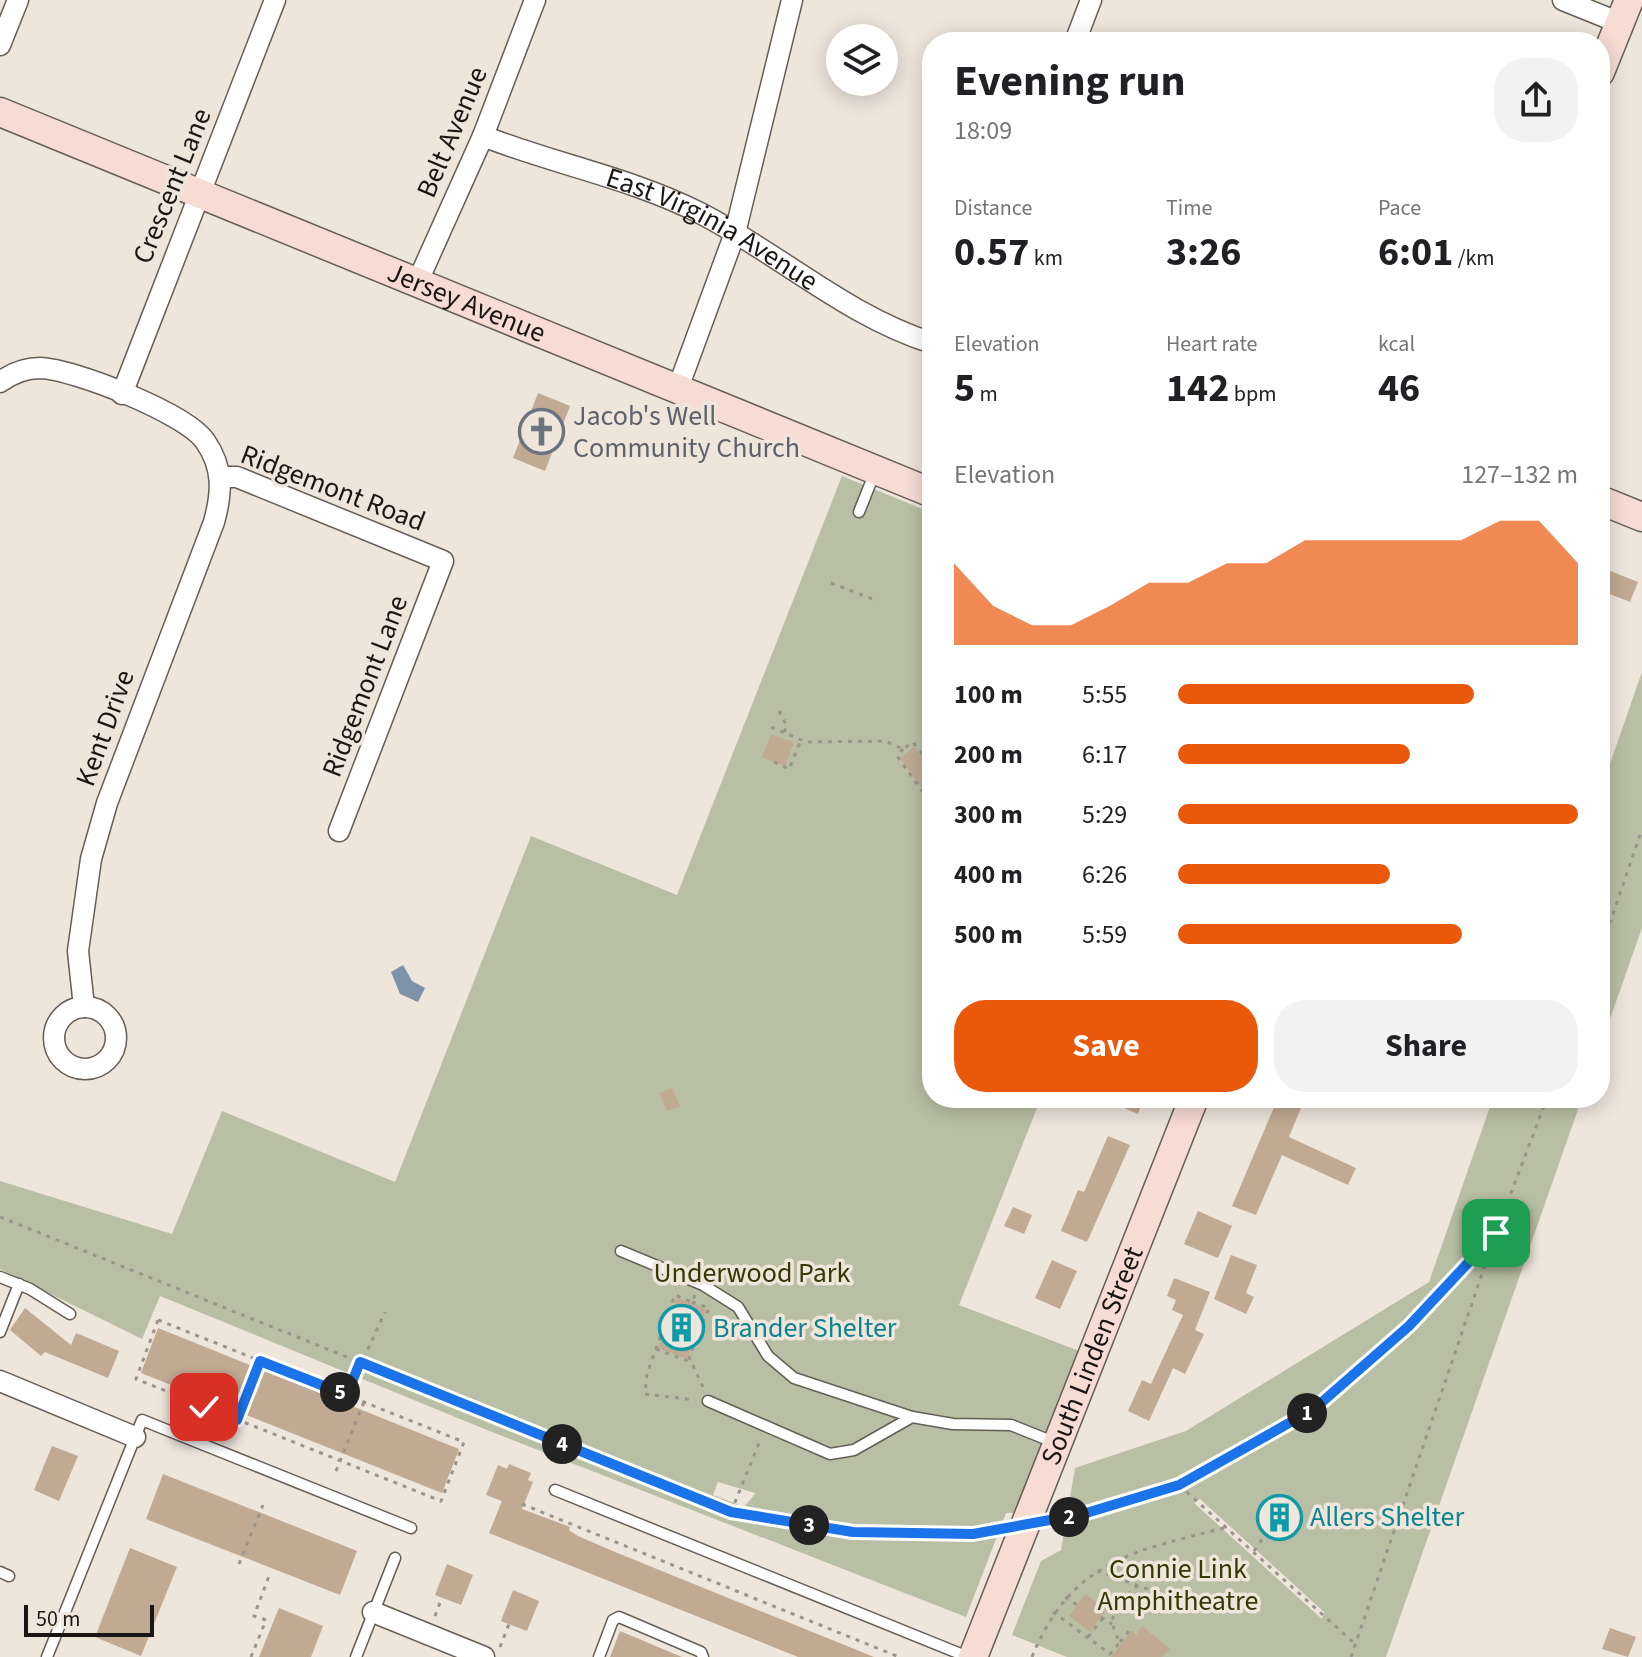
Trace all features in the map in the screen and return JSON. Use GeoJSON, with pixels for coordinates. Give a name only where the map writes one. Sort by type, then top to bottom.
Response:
{"type":"FeatureCollection","features":[{"type":"Feature","properties":{"kind":"street"},"geometry":{"type":"LineString","coordinates":[[0,45],[18,0]]}},
{"type":"Feature","properties":{"kind":"street","name":"Crescent Lane"},"geometry":{"type":"LineString","coordinates":[[122,394],[275,0]]}},
{"type":"Feature","properties":{"kind":"street","name":"Belt Avenue"},"geometry":{"type":"LineString","coordinates":[[417,283],[483,136],[535,0]]}},
{"type":"Feature","properties":{"kind":"street"},"geometry":{"type":"LineString","coordinates":[[678,388],[735,233],[792,0]]}},
{"type":"Feature","properties":{"kind":"street"},"geometry":{"type":"LineString","coordinates":[[1079,32],[1091,0]]}},
{"type":"Feature","properties":{"kind":"street"},"geometry":{"type":"LineString","coordinates":[[1563,0],[1624,11],[1610,47]]}},
{"type":"Feature","properties":{"kind":"street","name":"Jersey Avenue"},"geometry":{"type":"LineString","coordinates":[[0,112],[922,489]]}},
{"type":"Feature","properties":{"kind":"street","name":"East Virginia Avenue"},"geometry":{"type":"LineString","coordinates":[[483,136],[531,155],[656,192],[735,233],[856,311],[922,339]]}},
{"type":"Feature","properties":{"kind":"street","name":"Ridgemont Road"},"geometry":{"type":"LineString","coordinates":[[2,380],[22,371],[50,369],[122,394],[192,427],[215,457],[220,477],[237,477],[443,561]]}},
{"type":"Feature","properties":{"kind":"street","name":"Kent Drive"},"geometry":{"type":"LineString","coordinates":[[84,1007],[78,951],[91,859],[111,792],[214,522],[221,495],[220,477]]}},
{"type":"Feature","properties":{"kind":"street"},"geometry":{"type":"LineString","coordinates":[[1610,504],[1642,517]]}},
{"type":"Feature","properties":{"kind":"street","name":"Ridgemont Lane"},"geometry":{"type":"LineString","coordinates":[[339,831],[443,561]]}},
{"type":"Feature","properties":{"kind":"street","name":"South Linden Street"},"geometry":{"type":"LineString","coordinates":[[971,1657],[1190,1108]]}},
{"type":"Feature","properties":{"kind":"street"},"geometry":{"type":"LineString","coordinates":[[0,1381],[135,1437]]}},
{"type":"Feature","properties":{"kind":"street"},"geometry":{"type":"LineString","coordinates":[[373,1612],[491,1654]]}},
{"type":"Feature","properties":{"kind":"lane"},"geometry":{"type":"LineString","coordinates":[[859,512],[876,470]]}},
{"type":"Feature","properties":{"kind":"lane"},"geometry":{"type":"LineString","coordinates":[[621,1251],[699,1284],[738,1307],[768,1356],[794,1378],[912,1417],[953,1424],[1011,1425],[1058,1444]]}},
{"type":"Feature","properties":{"kind":"lane"},"geometry":{"type":"LineString","coordinates":[[0,1277],[19,1284],[70,1314]]}},
{"type":"Feature","properties":{"kind":"lane"},"geometry":{"type":"LineString","coordinates":[[0,1332],[19,1284]]}},
{"type":"Feature","properties":{"kind":"lane"},"geometry":{"type":"LineString","coordinates":[[708,1401],[830,1454],[854,1450],[912,1417]]}},
{"type":"Feature","properties":{"kind":"lane"},"geometry":{"type":"LineString","coordinates":[[47,1657],[142,1420],[411,1528]]}},
{"type":"Feature","properties":{"kind":"lane"},"geometry":{"type":"LineString","coordinates":[[555,1490],[971,1657]]}},
{"type":"Feature","properties":{"kind":"lane"},"geometry":{"type":"LineString","coordinates":[[356,1657],[395,1558]]}},
{"type":"Feature","properties":{"kind":"lane"},"geometry":{"type":"LineString","coordinates":[[599,1657],[613,1620],[619,1617],[702,1654]]}},
{"type":"Feature","properties":{"kind":"path"},"geometry":{"type":"LineString","coordinates":[[831,583],[878,601]]}},
{"type":"Feature","properties":{"kind":"path"},"geometry":{"type":"LineString","coordinates":[[779,711],[787,726],[784,732]]}},
{"type":"Feature","properties":{"kind":"path"},"geometry":{"type":"LineString","coordinates":[[771,727],[801,740],[885,741],[903,749]]}},
{"type":"Feature","properties":{"kind":"path"},"geometry":{"type":"LineString","coordinates":[[774,762],[789,769],[801,740]]}},
{"type":"Feature","properties":{"kind":"path"},"geometry":{"type":"LineString","coordinates":[[922,754],[913,742],[897,756],[922,791]]}},
{"type":"Feature","properties":{"kind":"path"},"geometry":{"type":"LineString","coordinates":[[1610,923],[1642,829]]}},
{"type":"Feature","properties":{"kind":"path"},"geometry":{"type":"LineString","coordinates":[[1351,1657],[1496,1233],[1543,1108]]}},
{"type":"Feature","properties":{"kind":"path"},"geometry":{"type":"LineString","coordinates":[[0,1217],[731,1512],[853,1532],[973,1534],[1083,1514],[1179,1485],[1314,1409],[1409,1326],[1496,1233]]}},
{"type":"Feature","properties":{"kind":"path"},"geometry":{"type":"LineString","coordinates":[[692,1302],[699,1284]]}},
{"type":"Feature","properties":{"kind":"path"},"geometry":{"type":"LineString","coordinates":[[656,1349],[688,1361],[689,1357],[709,1308],[675,1295],[656,1349],[645,1394],[708,1401],[689,1357]]}},
{"type":"Feature","properties":{"kind":"path"},"geometry":{"type":"LineString","coordinates":[[347,1395],[385,1312]]}},
{"type":"Feature","properties":{"kind":"path"},"geometry":{"type":"LineString","coordinates":[[158,1320],[260,1361],[464,1442],[441,1501],[136,1379],[158,1320]]}},
{"type":"Feature","properties":{"kind":"path"},"geometry":{"type":"LineString","coordinates":[[237,1420],[260,1361]]}},
{"type":"Feature","properties":{"kind":"path"},"geometry":{"type":"LineString","coordinates":[[336,1471],[364,1402]]}},
{"type":"Feature","properties":{"kind":"path"},"geometry":{"type":"LineString","coordinates":[[731,1512],[766,1426]]}},
{"type":"Feature","properties":{"kind":"path"},"geometry":{"type":"LineString","coordinates":[[1179,1485],[1355,1644]]}},
{"type":"Feature","properties":{"kind":"path"},"geometry":{"type":"LineString","coordinates":[[522,1504],[899,1657]]}},
{"type":"Feature","properties":{"kind":"path"},"geometry":{"type":"LineString","coordinates":[[239,1564],[263,1505]]}},
{"type":"Feature","properties":{"kind":"path"},"geometry":{"type":"LineString","coordinates":[[1254,1551],[1271,1526]]}},
{"type":"Feature","properties":{"kind":"path"},"geometry":{"type":"LineString","coordinates":[[1032,1657],[1053,1612],[1065,1597],[1097,1571],[1139,1550],[1228,1527]]}},
{"type":"Feature","properties":{"kind":"path"},"geometry":{"type":"LineString","coordinates":[[1097,1571],[1153,1591],[1166,1603]]}},
{"type":"Feature","properties":{"kind":"path"},"geometry":{"type":"LineString","coordinates":[[251,1657],[266,1620],[254,1616],[269,1576]]}},
{"type":"Feature","properties":{"kind":"path"},"geometry":{"type":"LineString","coordinates":[[1112,1624],[1116,1605],[1137,1586]]}},
{"type":"Feature","properties":{"kind":"path"},"geometry":{"type":"LineString","coordinates":[[433,1624],[442,1597]]}},
{"type":"Feature","properties":{"kind":"path"},"geometry":{"type":"LineString","coordinates":[[1065,1597],[1077,1605]]}},
{"type":"Feature","properties":{"kind":"path"},"geometry":{"type":"LineString","coordinates":[[1053,1612],[1110,1654],[1132,1627]]}},
{"type":"Feature","properties":{"kind":"path"},"geometry":{"type":"LineString","coordinates":[[1088,1637],[1102,1618],[1112,1624],[1120,1642]]}},
{"type":"Feature","properties":{"kind":"path"},"geometry":{"type":"LineString","coordinates":[[491,1654],[509,1624]]}},
{"type":"Feature","properties":{"kind":"green space","name":"Underwood Park"},"geometry":{"type":"Polygon","coordinates":[[[842,476],[922,509],[922,1108],[1037,1108],[959,1305],[1082,1352],[1015,1513],[1006,1513],[966,1617],[487,1430],[160,1296],[142,1339],[0,1269],[0,1181],[172,1234],[222,1111],[395,1182],[531,836],[677,895],[842,476]],[[718,1482],[713,1495],[744,1507],[755,1494],[718,1482]]]}},
{"type":"Feature","properties":{"kind":"green space"},"geometry":{"type":"Polygon","coordinates":[[[1642,672],[1642,928],[1610,1019],[1610,763],[1642,672]]]}},
{"type":"Feature","properties":{"kind":"green space"},"geometry":{"type":"Polygon","coordinates":[[[1490,1108],[1578,1108],[1386,1657],[1067,1657],[1012,1635],[1041,1561],[1061,1550],[1075,1468],[1186,1431],[1429,1282],[1490,1108]],[[1200,1499],[1194,1503],[1322,1619],[1324,1612],[1200,1499]]]}},
{"type":"Feature","properties":{"kind":"water"},"geometry":{"type":"Polygon","coordinates":[[[403,965],[412,981],[425,988],[418,1002],[400,994],[391,972],[403,965]]]}},
{"type":"Feature","properties":{"kind":"building","name":"Jacob's Well Community Church"},"geometry":{"type":"Polygon","coordinates":[[[538,393],[570,406],[545,471],[513,458],[538,393]]]}},
{"type":"Feature","properties":{"kind":"building"},"geometry":{"type":"Polygon","coordinates":[[[1610,571],[1638,582],[1630,602],[1610,594],[1610,571]]]}},
{"type":"Feature","properties":{"kind":"building"},"geometry":{"type":"Polygon","coordinates":[[[771,734],[794,743],[785,766],[762,757],[771,734]]]}},
{"type":"Feature","properties":{"kind":"building"},"geometry":{"type":"Polygon","coordinates":[[[914,747],[922,759],[922,789],[900,758],[914,747]]]}},
{"type":"Feature","properties":{"kind":"building"},"geometry":{"type":"Polygon","coordinates":[[[672,1088],[680,1106],[667,1111],[659,1093],[672,1088]]]}},
{"type":"Feature","properties":{"kind":"building"},"geometry":{"type":"Polygon","coordinates":[[[1124,1108],[1140,1108],[1138,1114],[1124,1108]]]}},
{"type":"Feature","properties":{"kind":"building"},"geometry":{"type":"Polygon","coordinates":[[[1274,1108],[1301,1108],[1289,1137],[1356,1168],[1348,1185],[1282,1155],[1256,1215],[1232,1206],[1274,1108]]]}},
{"type":"Feature","properties":{"kind":"building"},"geometry":{"type":"Polygon","coordinates":[[[1108,1136],[1130,1145],[1087,1242],[1061,1231],[1078,1190],[1084,1192],[1108,1136]]]}},
{"type":"Feature","properties":{"kind":"building"},"geometry":{"type":"Polygon","coordinates":[[[1013,1207],[1032,1215],[1024,1234],[1004,1226],[1013,1207]]]}},
{"type":"Feature","properties":{"kind":"building"},"geometry":{"type":"Polygon","coordinates":[[[1198,1211],[1232,1226],[1218,1258],[1184,1244],[1198,1211]]]}},
{"type":"Feature","properties":{"kind":"building"},"geometry":{"type":"Polygon","coordinates":[[[1231,1255],[1257,1265],[1246,1293],[1254,1297],[1246,1314],[1214,1299],[1231,1255]]]}},
{"type":"Feature","properties":{"kind":"building"},"geometry":{"type":"Polygon","coordinates":[[[1052,1260],[1077,1271],[1060,1309],[1035,1298],[1052,1260]]]}},
{"type":"Feature","properties":{"kind":"building"},"geometry":{"type":"Polygon","coordinates":[[[1174,1278],[1210,1292],[1195,1330],[1204,1334],[1185,1374],[1173,1368],[1149,1421],[1128,1411],[1142,1380],[1151,1384],[1183,1315],[1172,1310],[1176,1300],[1167,1296],[1174,1278]]]}},
{"type":"Feature","properties":{"kind":"building","name":"Brander Shelter"},"geometry":{"type":"Polygon","coordinates":[[[677,1298],[706,1309],[687,1359],[658,1348],[677,1298]]]}},
{"type":"Feature","properties":{"kind":"building"},"geometry":{"type":"Polygon","coordinates":[[[25,1308],[71,1345],[76,1333],[119,1351],[108,1378],[45,1352],[41,1356],[10,1330],[25,1308]]]}},
{"type":"Feature","properties":{"kind":"building"},"geometry":{"type":"Polygon","coordinates":[[[158,1328],[459,1449],[442,1493],[141,1373],[158,1328]]]}},
{"type":"Feature","properties":{"kind":"building"},"geometry":{"type":"Polygon","coordinates":[[[52,1446],[78,1456],[59,1501],[34,1490],[52,1446]]]}},
{"type":"Feature","properties":{"kind":"building"},"geometry":{"type":"Polygon","coordinates":[[[509,1464],[531,1473],[528,1480],[533,1482],[522,1509],[570,1527],[569,1530],[578,1536],[615,1552],[874,1657],[798,1657],[489,1533],[502,1501],[486,1495],[498,1465],[507,1469],[509,1464]]]}},
{"type":"Feature","properties":{"kind":"building"},"geometry":{"type":"Polygon","coordinates":[[[163,1474],[357,1551],[340,1595],[146,1519],[163,1474]]]}},
{"type":"Feature","properties":{"kind":"building","name":"Allers Shelter"},"geometry":{"type":"Polygon","coordinates":[[[1276,1507],[1290,1518],[1282,1528],[1268,1517],[1276,1507]]]}},
{"type":"Feature","properties":{"kind":"building"},"geometry":{"type":"Polygon","coordinates":[[[130,1548],[177,1567],[141,1656],[95,1637],[130,1548]]]}},
{"type":"Feature","properties":{"kind":"building"},"geometry":{"type":"Polygon","coordinates":[[[447,1564],[473,1575],[461,1605],[435,1595],[447,1564]]]}},
{"type":"Feature","properties":{"kind":"building"},"geometry":{"type":"Polygon","coordinates":[[[513,1590],[539,1601],[527,1631],[501,1621],[513,1590]]]}},
{"type":"Feature","properties":{"kind":"building"},"geometry":{"type":"Polygon","coordinates":[[[1085,1594],[1106,1610],[1090,1632],[1069,1616],[1085,1594]]]}},
{"type":"Feature","properties":{"kind":"building"},"geometry":{"type":"Polygon","coordinates":[[[279,1608],[323,1626],[311,1657],[259,1657],[279,1608]]]}},
{"type":"Feature","properties":{"kind":"building","name":"Connie Link Amphitheatre"},"geometry":{"type":"Polygon","coordinates":[[[1142,1626],[1170,1649],[1162,1657],[1111,1657],[1132,1630],[1136,1635],[1142,1626]]]}},
{"type":"Feature","properties":{"kind":"building"},"geometry":{"type":"Polygon","coordinates":[[[1610,1628],[1636,1637],[1628,1657],[1602,1649],[1610,1628]]]}},
{"type":"Feature","properties":{"kind":"building"},"geometry":{"type":"Polygon","coordinates":[[[620,1631],[682,1657],[610,1657],[620,1631]]]}},
{"type":"Feature","properties":{"kind":"place","name":"Jacob's Well Community Church"},"geometry":{"type":"Point","coordinates":[542,432]}},
{"type":"Feature","properties":{"kind":"place","name":"Brander Shelter"},"geometry":{"type":"Point","coordinates":[682,1328]}},
{"type":"Feature","properties":{"kind":"place","name":"Allers Shelter"},"geometry":{"type":"Point","coordinates":[1279,1517]}},
{"type":"Feature","properties":{"kind":"route"},"geometry":{"type":"LineString","coordinates":[[204,1407],[237,1420],[260,1361],[347,1395],[360,1362],[731,1512],[853,1532],[973,1534],[1083,1514],[1179,1485],[1314,1409],[1409,1326],[1496,1233]]}}]}
